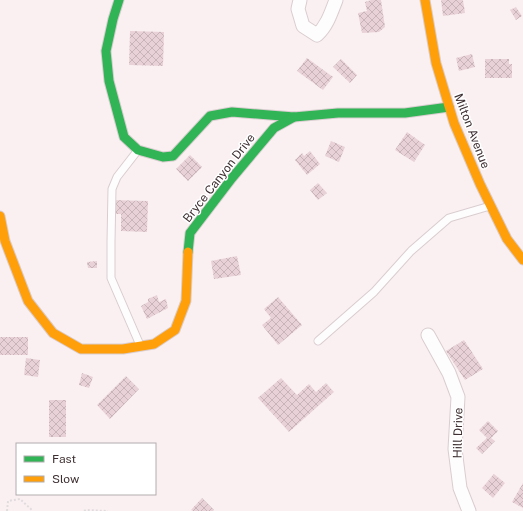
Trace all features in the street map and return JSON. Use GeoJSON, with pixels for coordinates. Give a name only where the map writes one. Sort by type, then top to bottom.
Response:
{"type":"FeatureCollection","features":[{"type":"Feature","properties":{"kind":"street"},"geometry":{"type":"LineString","coordinates":[[119,0],[106,50],[109,80],[124,137],[138,150],[163,157],[173,156],[210,116],[232,112],[294,117]]}},
{"type":"Feature","properties":{"kind":"street"},"geometry":{"type":"LineString","coordinates":[[300,0],[298,9],[303,26],[317,35],[322,30],[336,0]]}},
{"type":"Feature","properties":{"kind":"street","name":"Milton Avenue"},"geometry":{"type":"LineString","coordinates":[[425,0],[436,63],[454,123],[507,239],[523,260]]}},
{"type":"Feature","properties":{"kind":"street","name":"Bryce Canyon Drive"},"geometry":{"type":"LineString","coordinates":[[0,216],[5,241],[28,301],[53,332],[81,349],[124,349],[154,344],[175,330],[186,301],[190,233],[232,178],[274,128],[294,117],[338,113],[404,113],[449,107]]}},
{"type":"Feature","properties":{"kind":"street","name":"Hill Drive"},"geometry":{"type":"LineString","coordinates":[[428,335],[449,373],[458,397],[455,449],[460,488],[467,510]]}},
{"type":"Feature","properties":{"kind":"lane"},"geometry":{"type":"LineString","coordinates":[[138,150],[117,177],[112,189],[111,278],[140,346]]}},
{"type":"Feature","properties":{"kind":"lane"},"geometry":{"type":"LineString","coordinates":[[318,341],[374,292],[411,251],[449,218],[491,206]]}},
{"type":"Feature","properties":{"kind":"path"},"geometry":{"type":"LineString","coordinates":[[7,511],[8,501],[20,499],[33,511]]}},
{"type":"Feature","properties":{"kind":"path"},"geometry":{"type":"LineString","coordinates":[[84,511],[108,511]]}},
{"type":"Feature","properties":{"kind":"building"},"geometry":{"type":"Polygon","coordinates":[[[371,0],[381,0],[385,27],[379,32],[362,33],[358,13],[367,11],[365,2],[371,0]]]}},
{"type":"Feature","properties":{"kind":"building"},"geometry":{"type":"Polygon","coordinates":[[[441,0],[463,0],[465,13],[443,16],[441,0]]]}},
{"type":"Feature","properties":{"kind":"building"},"geometry":{"type":"Polygon","coordinates":[[[516,7],[522,16],[516,20],[510,10],[516,7]]]}},
{"type":"Feature","properties":{"kind":"building"},"geometry":{"type":"Polygon","coordinates":[[[130,31],[164,32],[163,66],[129,65],[130,31]]]}},
{"type":"Feature","properties":{"kind":"building"},"geometry":{"type":"Polygon","coordinates":[[[472,54],[475,67],[459,71],[456,58],[472,54]]]}},
{"type":"Feature","properties":{"kind":"building"},"geometry":{"type":"Polygon","coordinates":[[[307,58],[333,77],[323,90],[297,71],[307,58]]]}},
{"type":"Feature","properties":{"kind":"building"},"geometry":{"type":"Polygon","coordinates":[[[341,59],[357,75],[350,83],[333,67],[341,59]]]}},
{"type":"Feature","properties":{"kind":"building"},"geometry":{"type":"Polygon","coordinates":[[[485,59],[509,59],[509,64],[512,64],[512,78],[485,78],[485,59]]]}},
{"type":"Feature","properties":{"kind":"building"},"geometry":{"type":"Polygon","coordinates":[[[407,132],[425,145],[414,162],[395,150],[407,132]]]}},
{"type":"Feature","properties":{"kind":"building"},"geometry":{"type":"Polygon","coordinates":[[[331,141],[345,147],[339,162],[325,156],[331,141]]]}},
{"type":"Feature","properties":{"kind":"building"},"geometry":{"type":"Polygon","coordinates":[[[310,151],[320,164],[307,175],[295,160],[302,153],[304,156],[310,151]]]}},
{"type":"Feature","properties":{"kind":"building"},"geometry":{"type":"Polygon","coordinates":[[[190,155],[202,167],[188,181],[176,169],[190,155]]]}},
{"type":"Feature","properties":{"kind":"building"},"geometry":{"type":"Polygon","coordinates":[[[318,183],[327,193],[318,200],[310,190],[318,183]]]}},
{"type":"Feature","properties":{"kind":"building"},"geometry":{"type":"Polygon","coordinates":[[[113,200],[148,201],[147,232],[121,231],[121,214],[112,214],[113,200]]]}},
{"type":"Feature","properties":{"kind":"building"},"geometry":{"type":"Polygon","coordinates":[[[237,256],[241,275],[214,279],[211,261],[237,256]]]}},
{"type":"Feature","properties":{"kind":"building"},"geometry":{"type":"Polygon","coordinates":[[[97,261],[97,268],[88,268],[87,262],[97,261]]]}},
{"type":"Feature","properties":{"kind":"building"},"geometry":{"type":"Polygon","coordinates":[[[157,295],[159,302],[166,299],[168,308],[147,319],[141,306],[148,302],[148,299],[157,295]]]}},
{"type":"Feature","properties":{"kind":"building"},"geometry":{"type":"Polygon","coordinates":[[[278,297],[302,325],[278,345],[262,325],[271,318],[264,309],[278,297]]]}},
{"type":"Feature","properties":{"kind":"building"},"geometry":{"type":"Polygon","coordinates":[[[0,337],[28,337],[28,355],[0,355],[0,337]]]}},
{"type":"Feature","properties":{"kind":"building"},"geometry":{"type":"Polygon","coordinates":[[[464,340],[483,369],[465,380],[446,351],[464,340]]]}},
{"type":"Feature","properties":{"kind":"building"},"geometry":{"type":"Polygon","coordinates":[[[26,358],[40,360],[38,377],[24,375],[26,358]]]}},
{"type":"Feature","properties":{"kind":"building"},"geometry":{"type":"Polygon","coordinates":[[[82,373],[93,377],[89,388],[79,385],[82,373]]]}},
{"type":"Feature","properties":{"kind":"building"},"geometry":{"type":"Polygon","coordinates":[[[126,376],[139,389],[110,419],[97,405],[126,376]]]}},
{"type":"Feature","properties":{"kind":"building"},"geometry":{"type":"Polygon","coordinates":[[[281,378],[297,395],[309,384],[316,392],[326,383],[334,392],[289,432],[258,398],[281,378]]]}},
{"type":"Feature","properties":{"kind":"building"},"geometry":{"type":"Polygon","coordinates":[[[49,400],[66,400],[66,437],[49,437],[49,400]]]}},
{"type":"Feature","properties":{"kind":"building"},"geometry":{"type":"Polygon","coordinates":[[[488,421],[498,431],[491,438],[495,441],[482,454],[476,448],[487,438],[479,430],[488,421]]]}},
{"type":"Feature","properties":{"kind":"building"},"geometry":{"type":"Polygon","coordinates":[[[494,474],[505,483],[493,498],[482,488],[494,474]]]}},
{"type":"Feature","properties":{"kind":"building"},"geometry":{"type":"Polygon","coordinates":[[[523,483],[523,508],[512,502],[523,483]]]}},
{"type":"Feature","properties":{"kind":"building"},"geometry":{"type":"Polygon","coordinates":[[[202,498],[214,510],[213,511],[191,510],[202,498]]]}},
{"type":"Feature","properties":{"kind":"traffic: fast"},"geometry":{"type":"LineString","coordinates":[[119,0],[106,51],[109,81],[124,137],[138,150],[163,157],[173,156],[210,116],[232,112],[294,117]]}},
{"type":"Feature","properties":{"kind":"traffic: fast"},"geometry":{"type":"LineString","coordinates":[[188,252],[190,233],[232,178],[274,128],[294,117],[338,113],[405,113],[449,107]]}},
{"type":"Feature","properties":{"kind":"traffic: slow"},"geometry":{"type":"LineString","coordinates":[[425,0],[436,63],[454,123],[480,184],[507,239],[523,260]]}},
{"type":"Feature","properties":{"kind":"traffic: slow"},"geometry":{"type":"LineString","coordinates":[[0,216],[5,241],[28,301],[53,333],[81,349],[123,349],[154,344],[175,330],[186,301],[188,252]]}}]}
